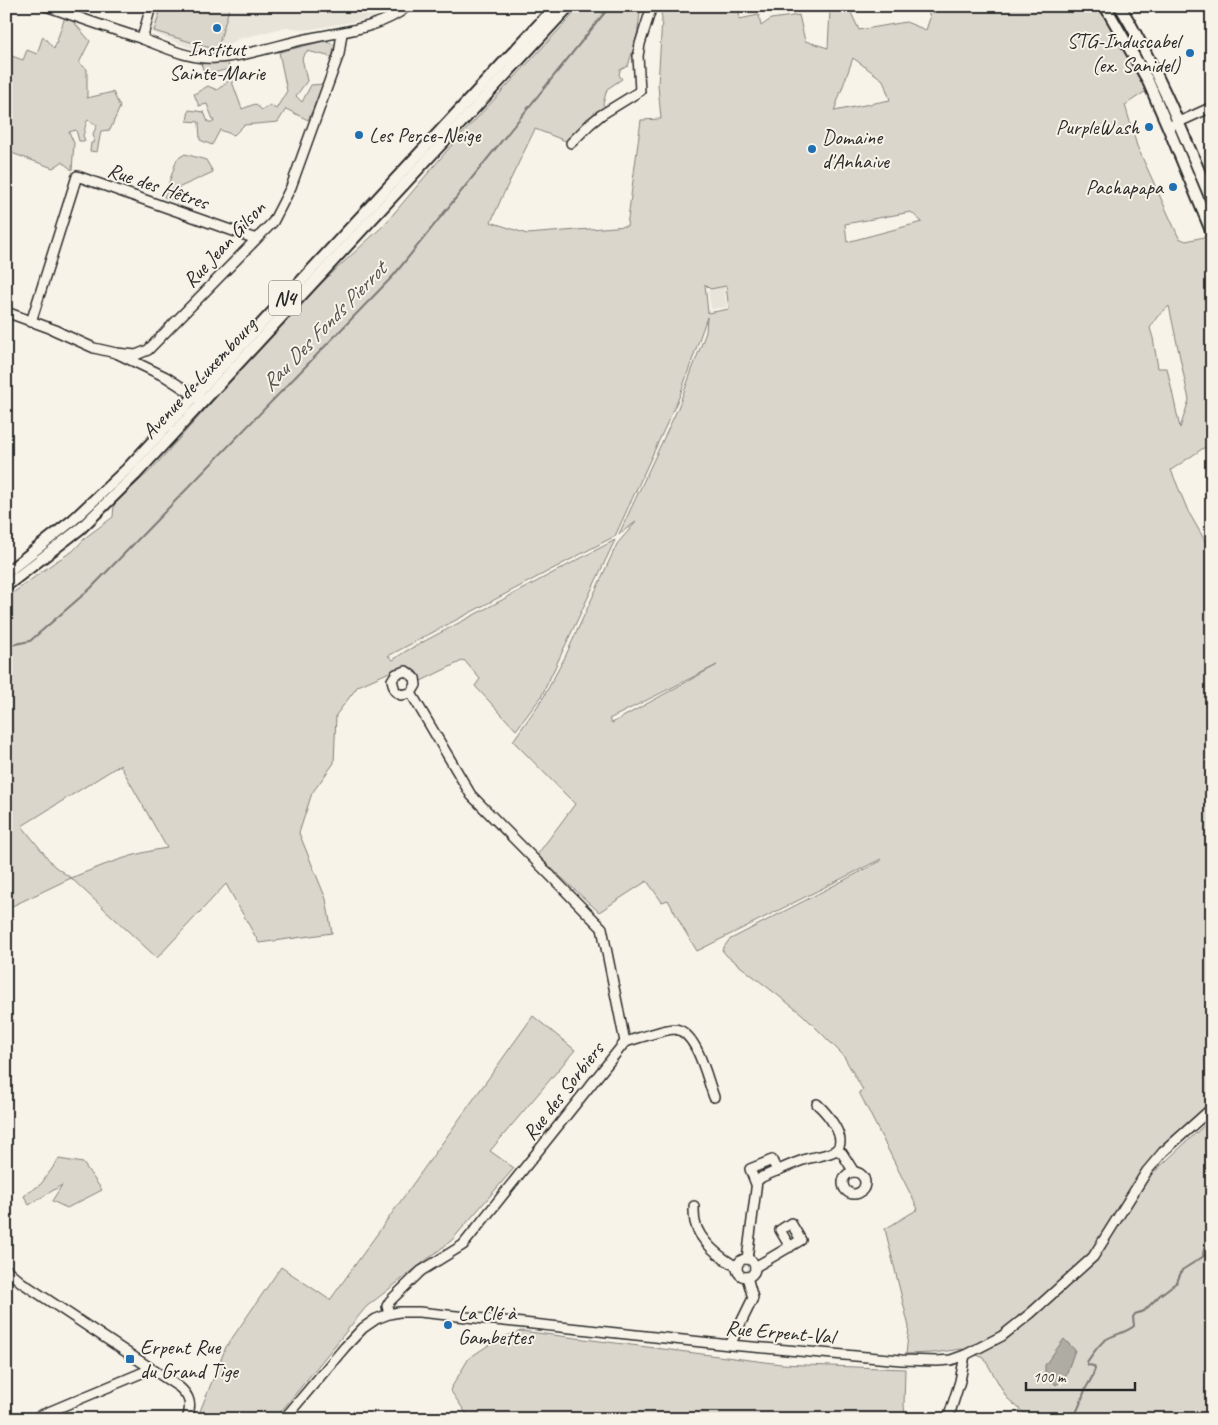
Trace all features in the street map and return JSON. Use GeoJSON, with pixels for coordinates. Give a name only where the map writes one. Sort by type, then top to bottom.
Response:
{"type":"FeatureCollection","features":[{"type":"Feature","properties":{"kind":"main road","name":"Avenue de Luxembourg"},"geometry":{"type":"LineString","coordinates":[[6,586],[56,548],[108,502],[199,398],[552,10],[569,6]]}},
{"type":"Feature","properties":{"kind":"main road"},"geometry":{"type":"LineString","coordinates":[[1105,6],[1143,72],[1212,233]]}},
{"type":"Feature","properties":{"kind":"main road"},"geometry":{"type":"LineString","coordinates":[[1120,6],[1148,56],[1212,202]]}},
{"type":"Feature","properties":{"kind":"main road"},"geometry":{"type":"LineString","coordinates":[[1202,209],[1212,227]]}},
{"type":"Feature","properties":{"kind":"main road","name":"Avenue de Luxembourg"},"geometry":{"type":"LineString","coordinates":[[6,573],[55,536],[101,495],[199,398]]}},
{"type":"Feature","properties":{"kind":"street"},"geometry":{"type":"LineString","coordinates":[[46,6],[178,52],[214,58],[342,33],[381,23],[401,13],[408,6]]}},
{"type":"Feature","properties":{"kind":"street"},"geometry":{"type":"LineString","coordinates":[[142,39],[151,6]]}},
{"type":"Feature","properties":{"kind":"street"},"geometry":{"type":"LineString","coordinates":[[571,143],[601,115],[640,91],[638,56],[652,6]]}},
{"type":"Feature","properties":{"kind":"street","name":"Rue Jean Gilson"},"geometry":{"type":"LineString","coordinates":[[114,353],[136,355],[148,350],[273,222],[291,187],[339,54],[342,33]]}},
{"type":"Feature","properties":{"kind":"street"},"geometry":{"type":"LineString","coordinates":[[1168,127],[1212,107]]}},
{"type":"Feature","properties":{"kind":"street","name":"Rue des Hêtres"},"geometry":{"type":"LineString","coordinates":[[31,322],[77,176],[256,238]]}},
{"type":"Feature","properties":{"kind":"street"},"geometry":{"type":"LineString","coordinates":[[6,312],[54,330],[94,348],[114,353],[166,377],[199,398]]}},
{"type":"Feature","properties":{"kind":"street","name":"Rue des Sorbiers"},"geometry":{"type":"LineString","coordinates":[[389,1314],[387,1306],[390,1301],[420,1271],[463,1245],[625,1042],[602,928],[471,795],[411,693]]}},
{"type":"Feature","properties":{"kind":"street"},"geometry":{"type":"LineString","coordinates":[[625,1042],[674,1029],[686,1034],[694,1042],[714,1097]]}},
{"type":"Feature","properties":{"kind":"street"},"geometry":{"type":"LineString","coordinates":[[756,1184],[762,1177],[808,1158],[818,1157],[836,1150],[840,1140],[839,1133],[832,1124],[828,1114],[818,1104]]}},
{"type":"Feature","properties":{"kind":"street","name":"Rue Erpent-Val"},"geometry":{"type":"LineString","coordinates":[[284,1419],[362,1328],[376,1319],[399,1312],[418,1312],[730,1346],[902,1360],[951,1360],[1002,1336],[1031,1313],[1093,1257],[1147,1171],[1163,1152],[1212,1108]]}},
{"type":"Feature","properties":{"kind":"street"},"geometry":{"type":"LineString","coordinates":[[836,1150],[842,1153],[854,1172]]}},
{"type":"Feature","properties":{"kind":"street"},"geometry":{"type":"LineString","coordinates":[[747,1259],[756,1184],[750,1169],[772,1160],[777,1171]]}},
{"type":"Feature","properties":{"kind":"street"},"geometry":{"type":"LineString","coordinates":[[694,1206],[695,1223],[705,1242],[721,1259],[737,1267],[739,1275],[751,1276],[755,1267],[790,1247]]}},
{"type":"Feature","properties":{"kind":"street"},"geometry":{"type":"LineString","coordinates":[[747,1259],[755,1267]]}},
{"type":"Feature","properties":{"kind":"street"},"geometry":{"type":"LineString","coordinates":[[737,1267],[742,1260],[747,1259]]}},
{"type":"Feature","properties":{"kind":"street"},"geometry":{"type":"LineString","coordinates":[[6,1269],[21,1282],[186,1393],[190,1410],[187,1419]]}},
{"type":"Feature","properties":{"kind":"street"},"geometry":{"type":"LineString","coordinates":[[730,1346],[753,1298],[747,1277]]}},
{"type":"Feature","properties":{"kind":"street"},"geometry":{"type":"LineString","coordinates":[[948,1419],[960,1381],[965,1355]]}},
{"type":"Feature","properties":{"kind":"street"},"geometry":{"type":"LineString","coordinates":[[32,1419],[151,1369]]}},
{"type":"Feature","properties":{"kind":"shaded area","name":"Institut Sainte-Marie"},"geometry":{"type":"Polygon","coordinates":[[[159,6],[401,6],[399,9],[363,20],[306,30],[287,27],[238,39],[219,52],[188,47],[151,32],[159,6]]]}},
{"type":"Feature","properties":{"kind":"shaded area"},"geometry":{"type":"Polygon","coordinates":[[[162,6],[230,6],[217,50],[154,31],[162,6]]]}},
{"type":"Feature","properties":{"kind":"shaded area"},"geometry":{"type":"Polygon","coordinates":[[[581,6],[641,6],[637,36],[628,66],[620,70],[619,75],[622,79],[607,89],[603,104],[608,111],[571,143],[535,129],[491,222],[527,234],[627,226],[641,120],[661,119],[658,85],[662,19],[660,6],[740,6],[739,19],[759,15],[761,26],[771,19],[799,15],[805,41],[828,48],[830,10],[848,6],[859,30],[906,22],[926,30],[930,18],[927,6],[1100,6],[1146,91],[1125,105],[1137,146],[1179,238],[1186,241],[1204,237],[1212,242],[1212,469],[1205,447],[1171,470],[1188,511],[1212,553],[1212,1102],[1143,1170],[1151,1175],[1212,1118],[1212,1419],[1031,1419],[1007,1398],[984,1358],[962,1349],[906,1354],[909,1327],[885,1229],[918,1209],[859,1092],[863,1090],[843,1055],[802,1014],[727,956],[722,950],[729,940],[881,861],[881,859],[697,951],[668,900],[662,902],[647,881],[599,912],[537,855],[575,804],[513,741],[543,698],[565,657],[617,544],[636,522],[619,534],[678,408],[706,332],[707,317],[680,395],[615,536],[388,656],[393,660],[406,651],[615,540],[541,697],[516,730],[475,686],[480,679],[464,660],[421,681],[412,669],[401,667],[358,686],[336,715],[334,763],[312,793],[299,833],[326,899],[332,933],[259,943],[226,884],[157,958],[71,878],[6,909],[6,598],[73,551],[86,537],[113,517],[114,504],[152,469],[304,299],[384,225],[451,146],[581,6]],[[853,58],[834,111],[890,100],[883,80],[853,58]],[[911,212],[845,224],[847,242],[922,222],[911,212]],[[705,284],[708,313],[729,309],[726,286],[710,289],[705,284]],[[1169,306],[1157,317],[1150,328],[1158,368],[1167,368],[1180,428],[1189,400],[1169,306]],[[717,665],[609,719],[612,723],[717,665]],[[120,765],[22,826],[54,866],[71,878],[130,856],[167,848],[120,765]]]}},
{"type":"Feature","properties":{"kind":"shaded area"},"geometry":{"type":"Polygon","coordinates":[[[65,17],[71,19],[90,41],[79,63],[87,69],[87,98],[113,92],[120,107],[110,130],[101,131],[97,152],[90,151],[94,138],[93,134],[97,125],[88,120],[83,135],[85,141],[79,141],[76,130],[69,132],[74,143],[72,170],[62,162],[53,168],[6,151],[6,54],[23,60],[27,50],[37,54],[43,36],[54,49],[65,17]]]}},
{"type":"Feature","properties":{"kind":"shaded area"},"geometry":{"type":"Polygon","coordinates":[[[324,41],[335,45],[332,57],[307,51],[302,58],[307,81],[296,96],[302,102],[311,85],[324,84],[308,120],[286,109],[278,122],[244,125],[234,135],[220,130],[212,145],[200,140],[199,122],[187,121],[189,110],[204,112],[208,122],[214,122],[207,104],[199,106],[194,94],[208,86],[217,90],[231,79],[242,109],[255,104],[262,110],[270,105],[276,109],[287,91],[279,52],[324,41]]]}},
{"type":"Feature","properties":{"kind":"shaded area"},"geometry":{"type":"Polygon","coordinates":[[[228,61],[229,69],[205,75],[201,64],[228,61]]]}},
{"type":"Feature","properties":{"kind":"shaded area"},"geometry":{"type":"Polygon","coordinates":[[[185,154],[206,160],[213,172],[178,188],[174,200],[164,197],[177,159],[185,154]]]}},
{"type":"Feature","properties":{"kind":"shaded area"},"geometry":{"type":"Polygon","coordinates":[[[724,286],[727,307],[711,309],[708,292],[710,289],[724,286]]]}},
{"type":"Feature","properties":{"kind":"shaded area"},"geometry":{"type":"Polygon","coordinates":[[[533,1016],[575,1050],[490,1151],[514,1168],[452,1240],[366,1307],[275,1419],[202,1419],[198,1416],[226,1347],[281,1267],[330,1300],[533,1016]]]}},
{"type":"Feature","properties":{"kind":"shaded area"},"geometry":{"type":"Polygon","coordinates":[[[59,1159],[83,1163],[102,1190],[67,1208],[52,1201],[62,1185],[29,1205],[24,1196],[41,1184],[59,1159]]]}},
{"type":"Feature","properties":{"kind":"shaded area"},"geometry":{"type":"Polygon","coordinates":[[[521,1331],[781,1364],[905,1369],[905,1419],[470,1419],[450,1390],[469,1358],[498,1339],[521,1331]]]}},
{"type":"Feature","properties":{"kind":"shaded area"},"geometry":{"type":"Polygon","coordinates":[[[1064,1339],[1075,1350],[1065,1378],[1056,1385],[1045,1373],[1045,1365],[1064,1339]]]}},
{"type":"Feature","properties":{"kind":"waterway","name":"Rau Des Fonds Pierrot"},"geometry":{"type":"LineString","coordinates":[[6,646],[30,641],[91,588],[394,275],[610,6]]}},
{"type":"Feature","properties":{"kind":"waterway"},"geometry":{"type":"LineString","coordinates":[[1203,1255],[1204,1249],[1212,1244]]}},
{"type":"Feature","properties":{"kind":"waterway"},"geometry":{"type":"LineString","coordinates":[[1072,1419],[1079,1408],[1095,1369],[1094,1366],[1088,1365],[1087,1362],[1098,1347],[1105,1340],[1134,1326],[1133,1317],[1135,1314],[1144,1311],[1177,1282],[1182,1270],[1212,1251]]}},
{"type":"Feature","properties":{"kind":"place","name":"Institut Sainte-Marie"},"geometry":{"type":"Point","coordinates":[217,28]}},
{"type":"Feature","properties":{"kind":"place","name":"STG-Induscabel (ex. Sanidel)"},"geometry":{"type":"Point","coordinates":[1190,53]}},
{"type":"Feature","properties":{"kind":"place","name":"PurpleWash"},"geometry":{"type":"Point","coordinates":[1149,127]}},
{"type":"Feature","properties":{"kind":"place","name":"Les Perce-Neige"},"geometry":{"type":"Point","coordinates":[359,135]}},
{"type":"Feature","properties":{"kind":"place","name":"Domaine d'Anhaive"},"geometry":{"type":"Point","coordinates":[812,149]}},
{"type":"Feature","properties":{"kind":"place","name":"Pachapapa"},"geometry":{"type":"Point","coordinates":[1173,187]}},
{"type":"Feature","properties":{"kind":"place","name":"La Clé à Gambettes"},"geometry":{"type":"Point","coordinates":[448,1325]}},
{"type":"Feature","properties":{"kind":"place","name":"Erpent Rue du Grand Tige"},"geometry":{"type":"Point","coordinates":[130,1359]}}]}
